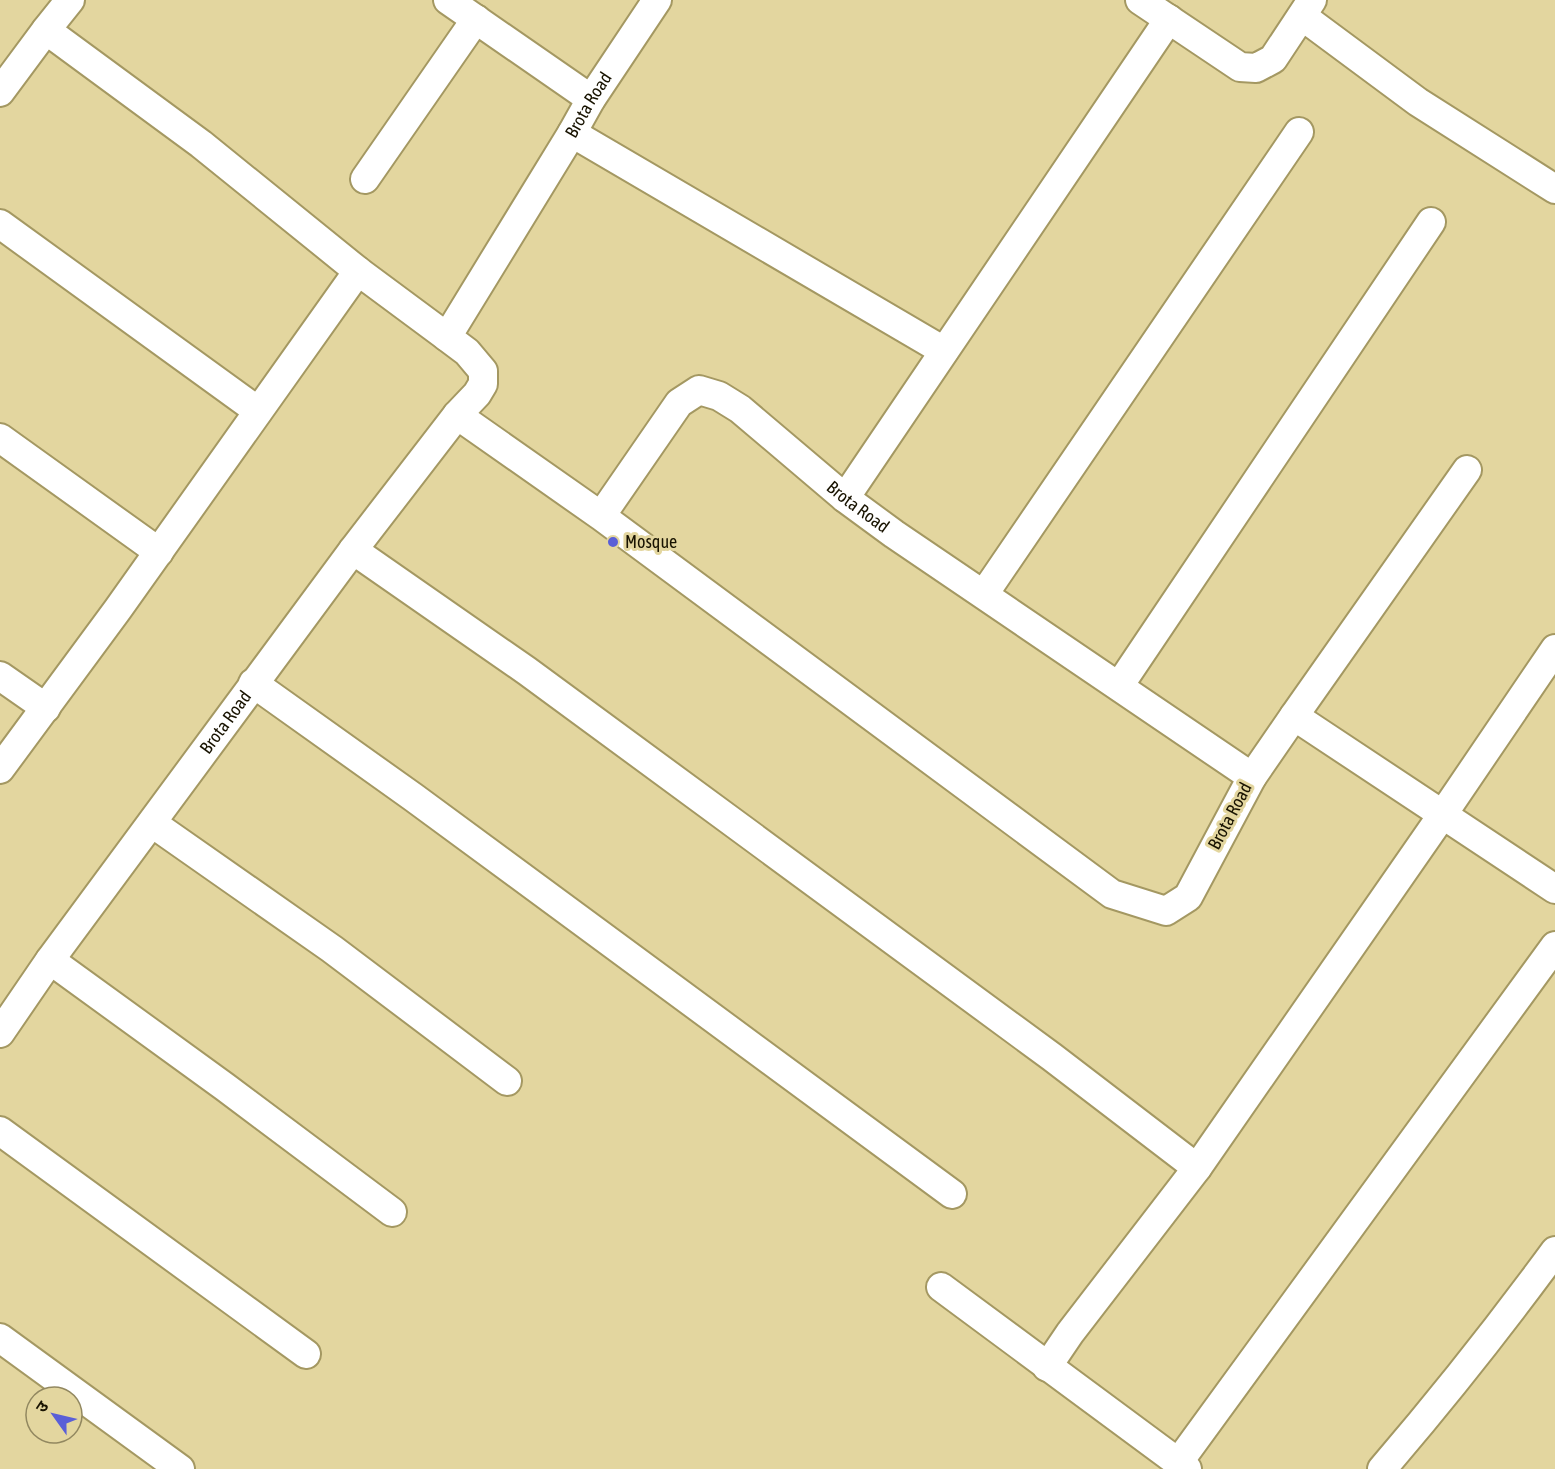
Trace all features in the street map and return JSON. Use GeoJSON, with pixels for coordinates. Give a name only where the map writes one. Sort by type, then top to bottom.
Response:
{"type":"FeatureCollection","features":[{"type":"Feature","properties":{"kind":"street"},"geometry":{"type":"LineString","coordinates":[[0,92],[70,0]]}},
{"type":"Feature","properties":{"kind":"street"},"geometry":{"type":"LineString","coordinates":[[448,0],[591,99]]}},
{"type":"Feature","properties":{"kind":"street","name":"Brota Road"},"geometry":{"type":"LineString","coordinates":[[0,1033],[50,960],[253,683],[457,415],[477,394],[483,384],[483,372],[467,351],[447,337],[591,99],[657,0]]}},
{"type":"Feature","properties":{"kind":"street"},"geometry":{"type":"LineString","coordinates":[[1140,0],[1240,67],[1256,68],[1273,59],[1307,8],[1418,102],[1555,189]]}},
{"type":"Feature","properties":{"kind":"street"},"geometry":{"type":"LineString","coordinates":[[365,179],[476,19]]}},
{"type":"Feature","properties":{"kind":"street"},"geometry":{"type":"LineString","coordinates":[[845,498],[1169,19]]}},
{"type":"Feature","properties":{"kind":"street"},"geometry":{"type":"LineString","coordinates":[[46,30],[201,144],[358,271],[447,337]]}},
{"type":"Feature","properties":{"kind":"street"},"geometry":{"type":"LineString","coordinates":[[984,594],[1299,132]]}},
{"type":"Feature","properties":{"kind":"street"},"geometry":{"type":"LineString","coordinates":[[572,133],[944,351]]}},
{"type":"Feature","properties":{"kind":"street"},"geometry":{"type":"LineString","coordinates":[[1119,686],[1431,222]]}},
{"type":"Feature","properties":{"kind":"street"},"geometry":{"type":"LineString","coordinates":[[0,224],[258,411]]}},
{"type":"Feature","properties":{"kind":"street"},"geometry":{"type":"LineString","coordinates":[[0,769],[159,552],[358,271]]}},
{"type":"Feature","properties":{"kind":"street","name":"Brota Road"},"geometry":{"type":"LineString","coordinates":[[457,415],[601,516],[1112,894],[1166,911],[1188,897],[1252,777],[894,534],[845,498],[740,409],[719,396],[699,390],[679,403],[601,516]]}},
{"type":"Feature","properties":{"kind":"street"},"geometry":{"type":"LineString","coordinates":[[0,438],[159,552]]}},
{"type":"Feature","properties":{"kind":"street"},"geometry":{"type":"LineString","coordinates":[[1252,777],[1467,470]]}},
{"type":"Feature","properties":{"kind":"street"},"geometry":{"type":"LineString","coordinates":[[353,550],[527,671],[1052,1057],[1197,1168]]}},
{"type":"Feature","properties":{"kind":"street"},"geometry":{"type":"LineString","coordinates":[[1047,1367],[1070,1333],[1197,1168],[1555,649]]}},
{"type":"Feature","properties":{"kind":"street"},"geometry":{"type":"LineString","coordinates":[[0,676],[46,708]]}},
{"type":"Feature","properties":{"kind":"street"},"geometry":{"type":"LineString","coordinates":[[253,683],[422,804],[952,1194]]}},
{"type":"Feature","properties":{"kind":"street"},"geometry":{"type":"LineString","coordinates":[[1294,716],[1555,889]]}},
{"type":"Feature","properties":{"kind":"street"},"geometry":{"type":"LineString","coordinates":[[152,823],[332,950],[507,1081]]}},
{"type":"Feature","properties":{"kind":"street"},"geometry":{"type":"LineString","coordinates":[[941,1287],[1183,1466],[1555,946]]}},
{"type":"Feature","properties":{"kind":"street"},"geometry":{"type":"LineString","coordinates":[[50,960],[392,1212]]}},
{"type":"Feature","properties":{"kind":"street"},"geometry":{"type":"LineString","coordinates":[[0,1131],[306,1353]]}},
{"type":"Feature","properties":{"kind":"street"},"geometry":{"type":"LineString","coordinates":[[1382,1469],[1431,1412],[1555,1251]]}},
{"type":"Feature","properties":{"kind":"street"},"geometry":{"type":"LineString","coordinates":[[0,1338],[180,1469]]}},
{"type":"Feature","properties":{"kind":"place","name":"Mosque"},"geometry":{"type":"Point","coordinates":[613,542]}}]}
